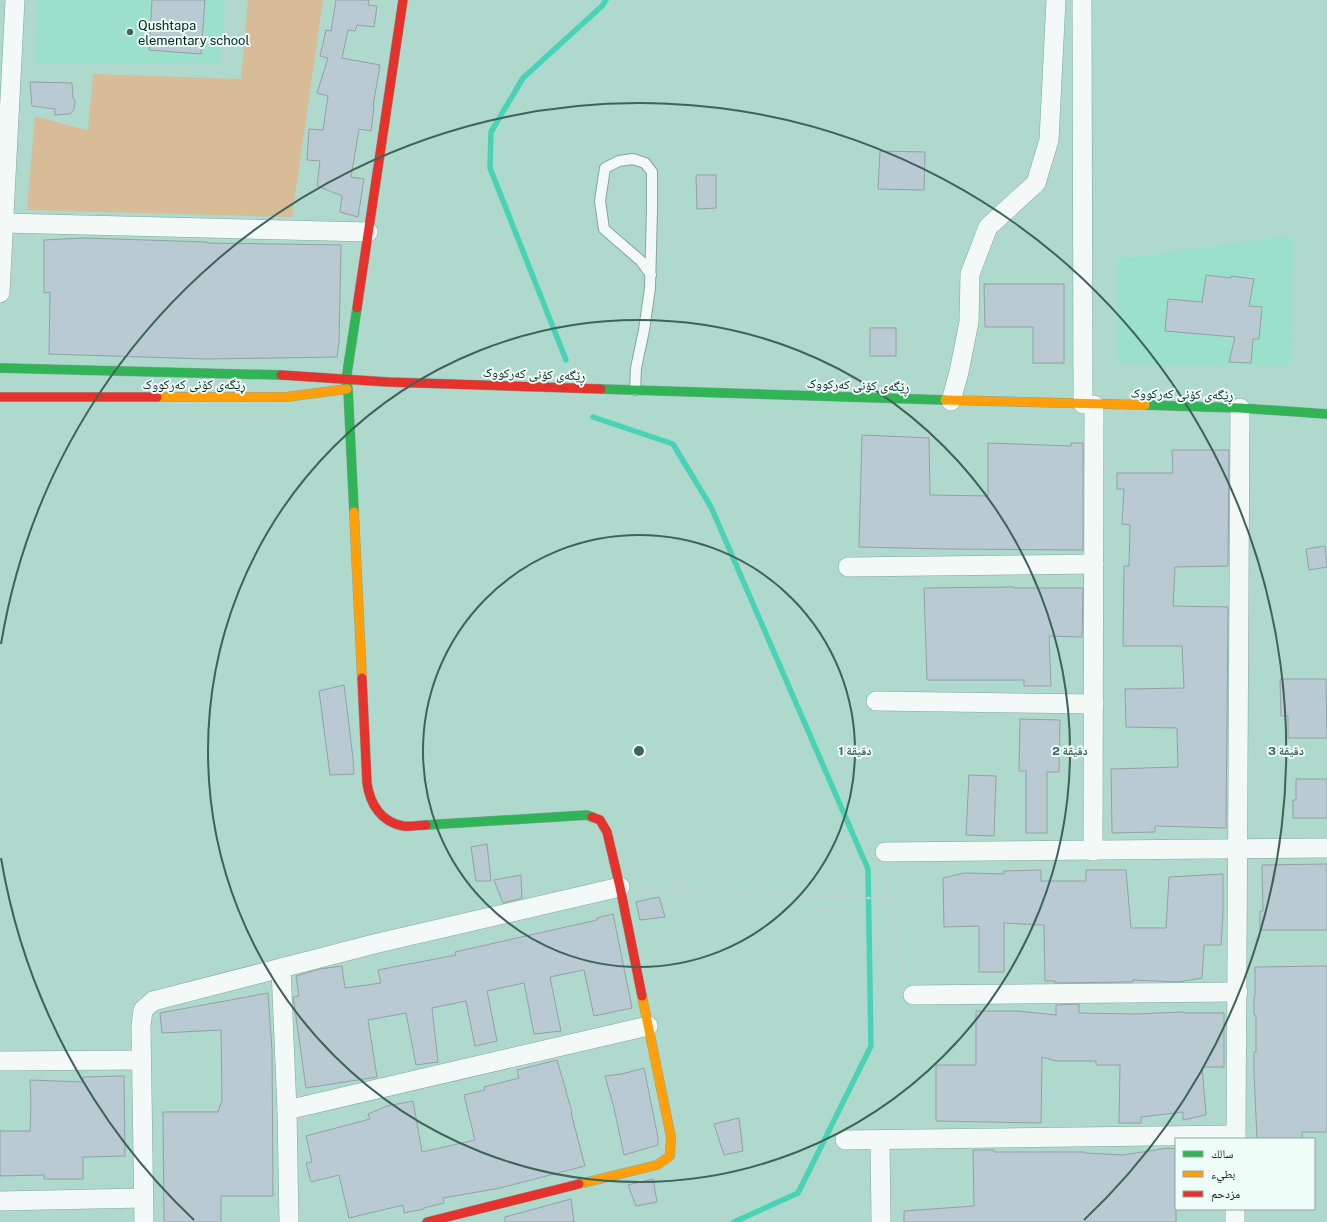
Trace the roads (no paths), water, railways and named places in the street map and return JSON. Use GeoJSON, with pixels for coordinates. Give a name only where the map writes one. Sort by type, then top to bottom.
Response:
{"type":"FeatureCollection","features":[{"type":"Feature","properties":{"kind":"street"},"geometry":{"type":"LineString","coordinates":[[0,293],[15,0]]}},
{"type":"Feature","properties":{"kind":"street"},"geometry":{"type":"LineString","coordinates":[[403,0],[346,380],[348,389],[368,796],[374,807],[382,816],[392,822],[404,826],[586,815],[600,820],[608,832],[671,1137],[670,1156],[657,1165],[428,1222]]}},
{"type":"Feature","properties":{"kind":"street"},"geometry":{"type":"LineString","coordinates":[[951,401],[959,372],[969,322],[970,274],[988,227],[1036,183],[1049,140],[1056,0]]}},
{"type":"Feature","properties":{"kind":"street"},"geometry":{"type":"LineString","coordinates":[[1082,0],[1089,404],[1094,564],[1093,851]]}},
{"type":"Feature","properties":{"kind":"street"},"geometry":{"type":"LineString","coordinates":[[4,223],[368,232]]}},
{"type":"Feature","properties":{"kind":"street","name":"ڕێگەی کۆنی کەرکووک"},"geometry":{"type":"LineString","coordinates":[[0,368],[285,375],[388,382],[951,401],[1240,408],[1327,414]]}},
{"type":"Feature","properties":{"kind":"street","name":"ڕێگەی کۆنی کەرکووک"},"geometry":{"type":"LineString","coordinates":[[0,397],[286,397],[388,382]]}},
{"type":"Feature","properties":{"kind":"street"},"geometry":{"type":"LineString","coordinates":[[845,1140],[1236,1137],[1238,992],[1240,408]]}},
{"type":"Feature","properties":{"kind":"street"},"geometry":{"type":"LineString","coordinates":[[848,567],[1094,564]]}},
{"type":"Feature","properties":{"kind":"street"},"geometry":{"type":"LineString","coordinates":[[876,701],[1094,704]]}},
{"type":"Feature","properties":{"kind":"street"},"geometry":{"type":"LineString","coordinates":[[885,852],[1327,848]]}},
{"type":"Feature","properties":{"kind":"street"},"geometry":{"type":"LineString","coordinates":[[144,1222],[141,1026],[143,1010],[153,1001],[378,943],[620,887]]}},
{"type":"Feature","properties":{"kind":"street"},"geometry":{"type":"LineString","coordinates":[[281,968],[289,1222]]}},
{"type":"Feature","properties":{"kind":"street"},"geometry":{"type":"LineString","coordinates":[[913,995],[1238,992]]}},
{"type":"Feature","properties":{"kind":"street"},"geometry":{"type":"LineString","coordinates":[[286,1110],[648,1026]]}},
{"type":"Feature","properties":{"kind":"street"},"geometry":{"type":"LineString","coordinates":[[0,1061],[141,1060]]}},
{"type":"Feature","properties":{"kind":"street"},"geometry":{"type":"LineString","coordinates":[[880,1140],[881,1222]]}},
{"type":"Feature","properties":{"kind":"street"},"geometry":{"type":"LineString","coordinates":[[0,1201],[143,1198]]}},
{"type":"Feature","properties":{"kind":"street"},"geometry":{"type":"LineString","coordinates":[[1235,1210],[1235,1222]]}},
{"type":"Feature","properties":{"kind":"lane"},"geometry":{"type":"LineString","coordinates":[[635,390],[636,368],[644,330],[651,275],[652,172],[645,163],[633,159],[619,161],[605,168],[600,201],[604,228],[641,261],[651,275]]}},
{"type":"Feature","properties":{"kind":"waterway"},"geometry":{"type":"LineString","coordinates":[[566,360],[490,168],[491,132],[523,78],[602,6],[606,0]]}},
{"type":"Feature","properties":{"kind":"waterway"},"geometry":{"type":"LineString","coordinates":[[593,417],[673,444],[711,507],[868,869],[871,1046],[798,1193],[734,1222]]}},
{"type":"Feature","properties":{"kind":"place","name":"Qushtapa elementary school"},"geometry":{"type":"Point","coordinates":[130,32]}}]}
